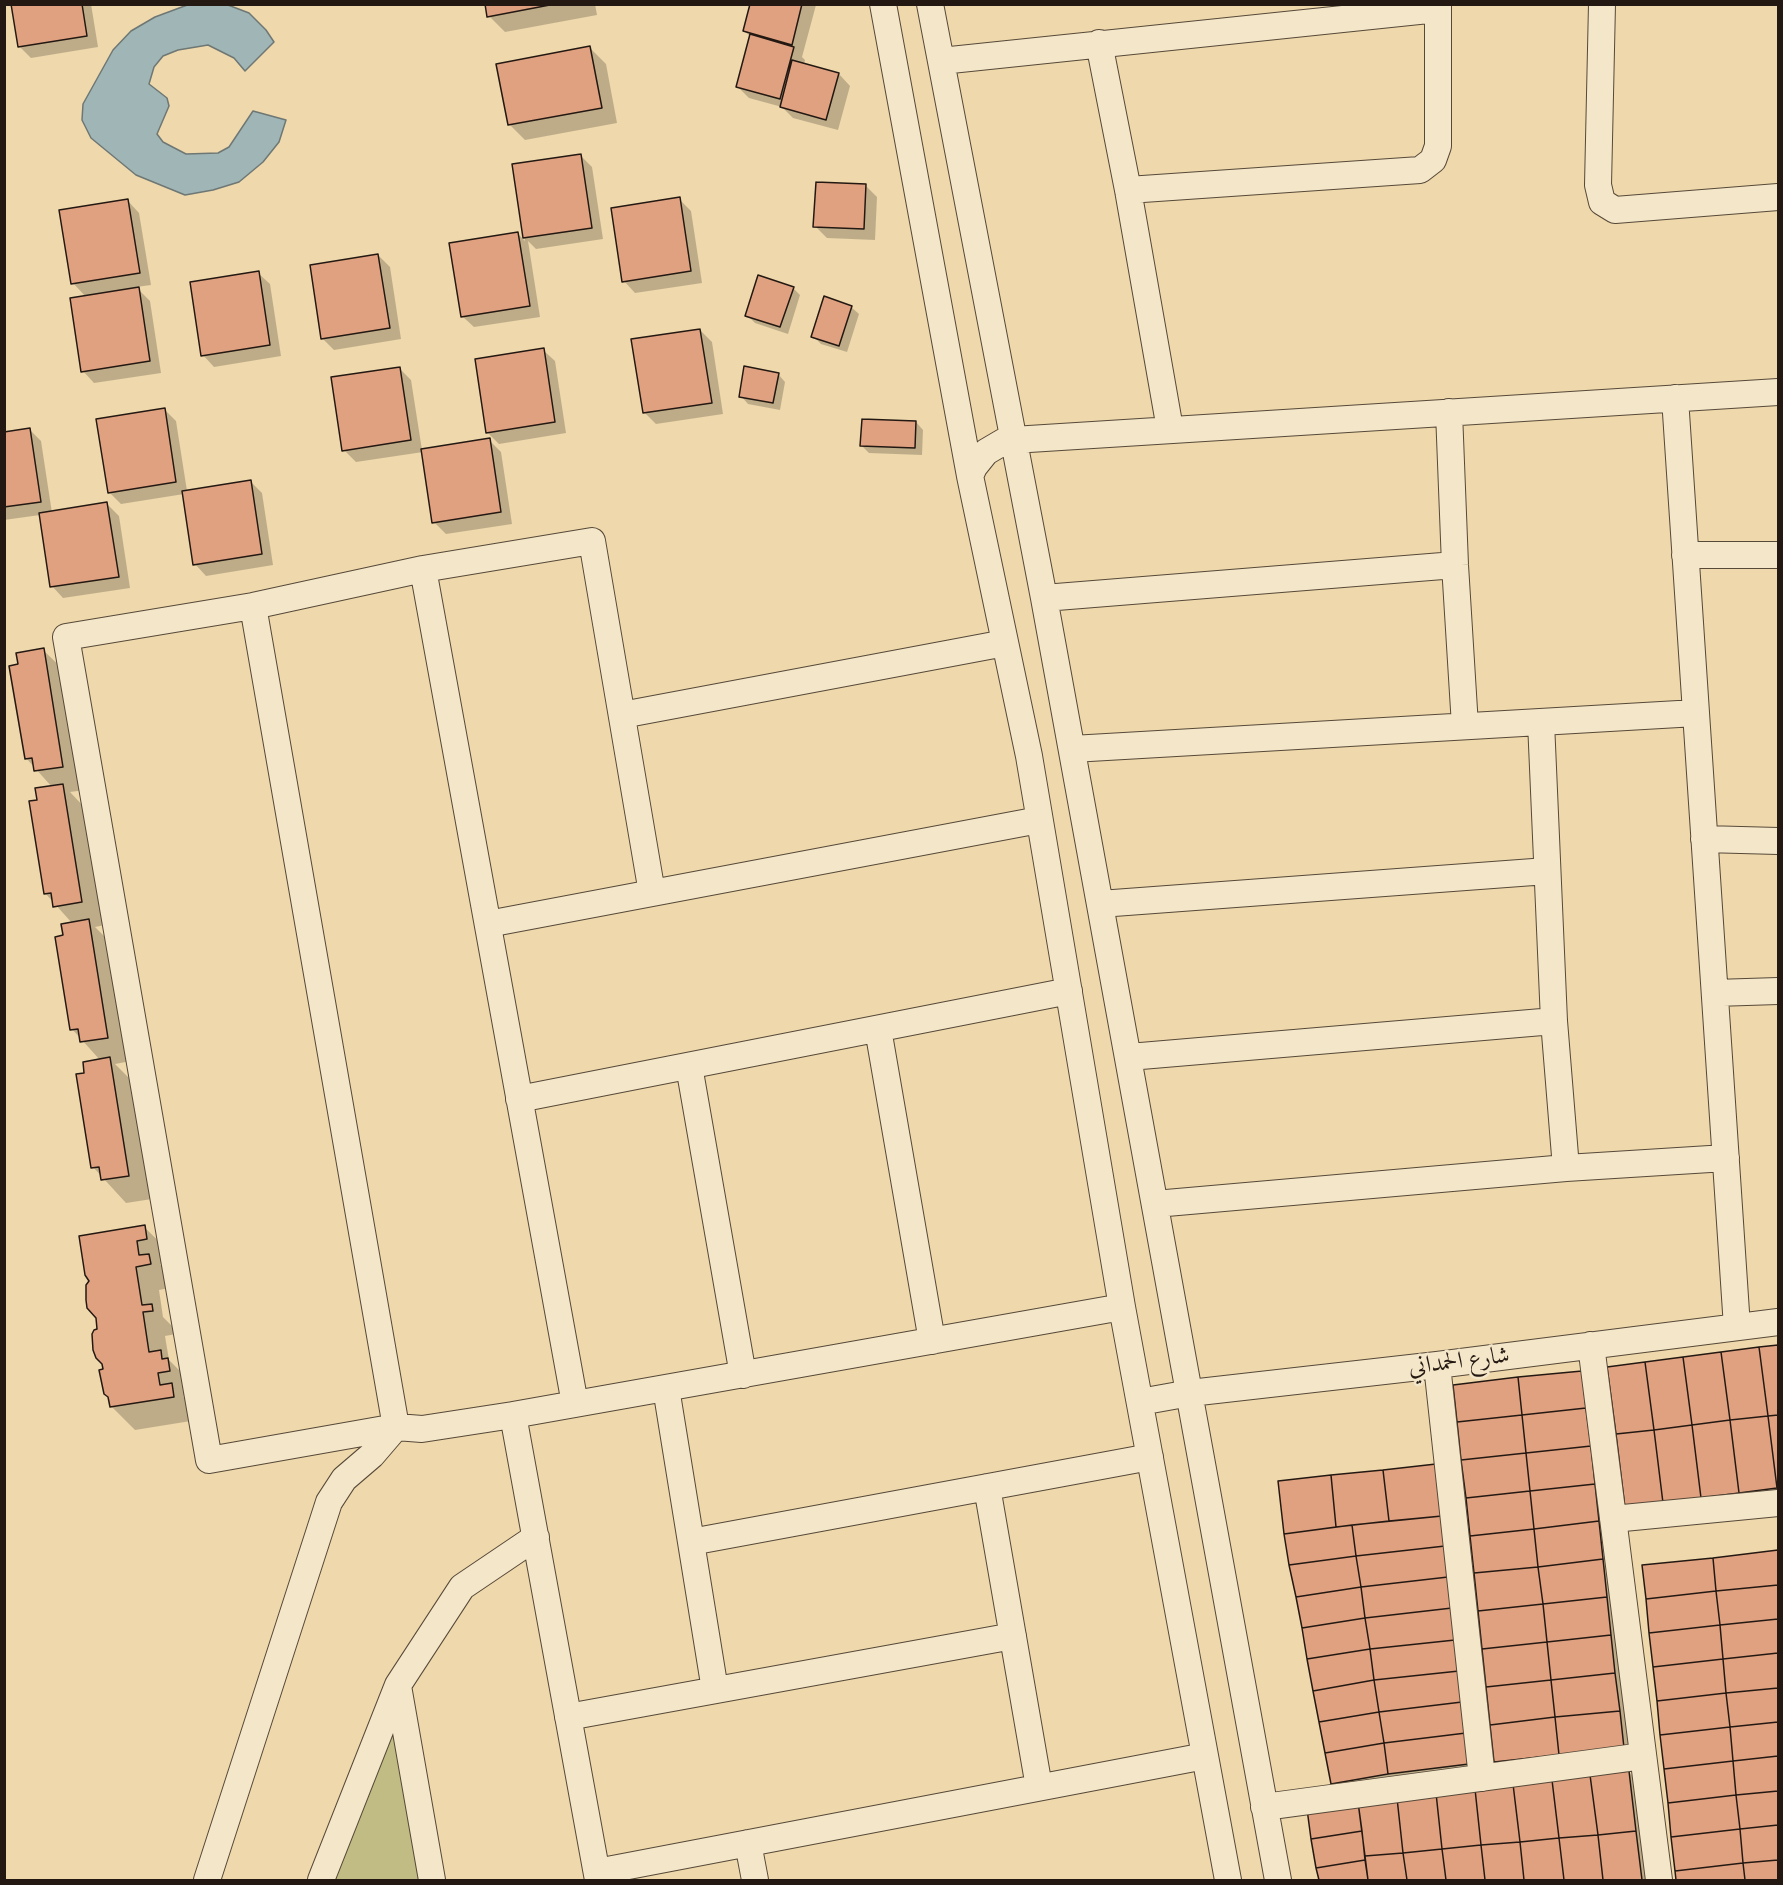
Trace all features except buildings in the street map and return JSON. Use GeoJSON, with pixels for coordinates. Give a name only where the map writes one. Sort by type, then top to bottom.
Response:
{"type":"FeatureCollection","features":[{"type":"Feature","properties":{"kind":"street"},"geometry":{"type":"LineString","coordinates":[[884,4],[970,476],[1029,756],[1122,1307],[1228,1881]]}},
{"type":"Feature","properties":{"kind":"street"},"geometry":{"type":"LineString","coordinates":[[930,4],[1072,749],[1278,1881]]}},
{"type":"Feature","properties":{"kind":"street"},"geometry":{"type":"LineString","coordinates":[[1602,4],[1598,185],[1602,202],[1615,210],[1779,197]]}},
{"type":"Feature","properties":{"kind":"street"},"geometry":{"type":"LineString","coordinates":[[941,61],[1438,7],[1438,146],[1433,160],[1420,170],[1128,190]]}},
{"type":"Feature","properties":{"kind":"street"},"geometry":{"type":"LineString","coordinates":[[1099,43],[1128,190],[1170,429]]}},
{"type":"Feature","properties":{"kind":"street"},"geometry":{"type":"LineString","coordinates":[[970,476],[974,466],[986,452],[1003,442],[1013,440],[1779,392]]}},
{"type":"Feature","properties":{"kind":"street"},"geometry":{"type":"LineString","coordinates":[[1675,398],[1737,1327]]}},
{"type":"Feature","properties":{"kind":"street"},"geometry":{"type":"LineString","coordinates":[[1449,412],[1465,726]]}},
{"type":"Feature","properties":{"kind":"street"},"geometry":{"type":"LineString","coordinates":[[652,893],[592,541],[423,569],[253,606],[66,637],[209,1460],[396,1427],[422,1429],[513,1415],[1122,1307]]}},
{"type":"Feature","properties":{"kind":"street"},"geometry":{"type":"LineString","coordinates":[[1685,555],[1779,555]]}},
{"type":"Feature","properties":{"kind":"street"},"geometry":{"type":"LineString","coordinates":[[1044,598],[1455,565]]}},
{"type":"Feature","properties":{"kind":"street"},"geometry":{"type":"LineString","coordinates":[[423,569],[575,1404]]}},
{"type":"Feature","properties":{"kind":"street"},"geometry":{"type":"LineString","coordinates":[[253,606],[396,1427]]}},
{"type":"Feature","properties":{"kind":"street"},"geometry":{"type":"LineString","coordinates":[[622,715],[1005,643]]}},
{"type":"Feature","properties":{"kind":"street"},"geometry":{"type":"LineString","coordinates":[[1072,749],[1696,713]]}},
{"type":"Feature","properties":{"kind":"street"},"geometry":{"type":"LineString","coordinates":[[1541,722],[1554,1021],[1566,1168]]}},
{"type":"Feature","properties":{"kind":"street"},"geometry":{"type":"LineString","coordinates":[[488,924],[1039,820]]}},
{"type":"Feature","properties":{"kind":"street"},"geometry":{"type":"LineString","coordinates":[[1704,839],[1779,841]]}},
{"type":"Feature","properties":{"kind":"street"},"geometry":{"type":"LineString","coordinates":[[1100,904],[1547,871]]}},
{"type":"Feature","properties":{"kind":"street"},"geometry":{"type":"LineString","coordinates":[[519,1099],[1069,991]]}},
{"type":"Feature","properties":{"kind":"street"},"geometry":{"type":"LineString","coordinates":[[1715,993],[1779,991]]}},
{"type":"Feature","properties":{"kind":"street"},"geometry":{"type":"LineString","coordinates":[[1129,1057],[1554,1021]]}},
{"type":"Feature","properties":{"kind":"street"},"geometry":{"type":"LineString","coordinates":[[878,1029],[932,1341]]}},
{"type":"Feature","properties":{"kind":"street"},"geometry":{"type":"LineString","coordinates":[[689,1066],[743,1375]]}},
{"type":"Feature","properties":{"kind":"street"},"geometry":{"type":"LineString","coordinates":[[1155,1204],[1566,1168],[1726,1158]]}},
{"type":"Feature","properties":{"kind":"street","name":"شارع الحمداني"},"geometry":{"type":"LineString","coordinates":[[1140,1402],[1190,1393],[1779,1322]]}},
{"type":"Feature","properties":{"kind":"street"},"geometry":{"type":"LineString","coordinates":[[1591,1345],[1659,1881]]}},
{"type":"Feature","properties":{"kind":"street"},"geometry":{"type":"LineString","coordinates":[[1437,1365],[1482,1778]]}},
{"type":"Feature","properties":{"kind":"street"},"geometry":{"type":"LineString","coordinates":[[666,1388],[715,1690]]}},
{"type":"Feature","properties":{"kind":"street"},"geometry":{"type":"LineString","coordinates":[[513,1415],[597,1876],[748,1843],[1205,1756]]}},
{"type":"Feature","properties":{"kind":"street"},"geometry":{"type":"LineString","coordinates":[[207,1881],[329,1502],[344,1479],[372,1455],[396,1427]]}},
{"type":"Feature","properties":{"kind":"street"},"geometry":{"type":"LineString","coordinates":[[691,1542],[1150,1457]]}},
{"type":"Feature","properties":{"kind":"street"},"geometry":{"type":"LineString","coordinates":[[987,1487],[1039,1787]]}},
{"type":"Feature","properties":{"kind":"street"},"geometry":{"type":"LineString","coordinates":[[1613,1519],[1779,1503]]}},
{"type":"Feature","properties":{"kind":"street"},"geometry":{"type":"LineString","coordinates":[[321,1881],[398,1686],[462,1587],[536,1537]]}},
{"type":"Feature","properties":{"kind":"street"},"geometry":{"type":"LineString","coordinates":[[568,1717],[1013,1636]]}},
{"type":"Feature","properties":{"kind":"street"},"geometry":{"type":"LineString","coordinates":[[398,1686],[432,1881]]}},
{"type":"Feature","properties":{"kind":"street"},"geometry":{"type":"LineString","coordinates":[[1264,1807],[1643,1756]]}},
{"type":"Feature","properties":{"kind":"street"},"geometry":{"type":"LineString","coordinates":[[748,1843],[755,1881]]}},
{"type":"Feature","properties":{"kind":"shaded area"},"geometry":{"type":"Polygon","coordinates":[[[190,4],[228,5],[249,13],[274,42],[245,71],[234,58],[208,45],[178,50],[163,56],[154,67],[149,84],[167,98],[169,106],[157,134],[163,142],[186,154],[218,153],[229,147],[253,111],[286,120],[279,142],[263,162],[239,182],[185,195],[136,175],[91,138],[82,120],[83,104],[113,50],[131,31],[155,17],[190,4]]]}},
{"type":"Feature","properties":{"kind":"shaded area"},"geometry":{"type":"Polygon","coordinates":[[[396,1706],[425,1880],[329,1880],[396,1706]]]}}]}
